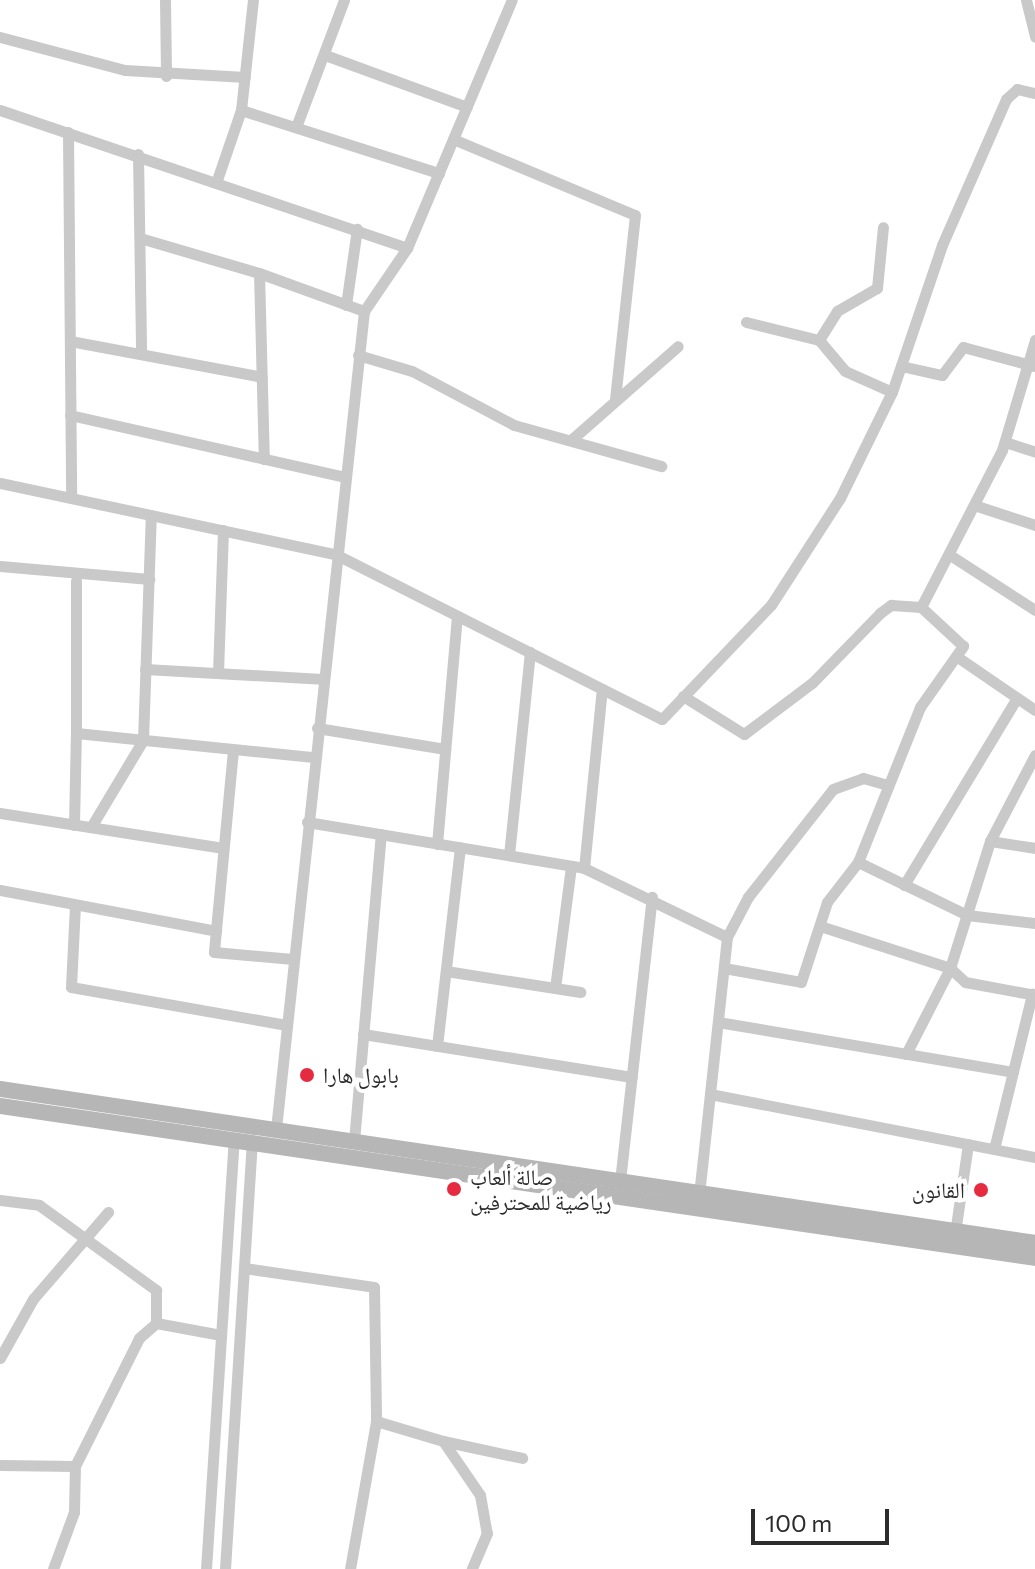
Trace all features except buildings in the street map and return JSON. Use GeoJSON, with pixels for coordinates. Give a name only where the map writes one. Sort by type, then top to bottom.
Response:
{"type":"FeatureCollection","features":[{"type":"Feature","properties":{"kind":"main road"},"geometry":{"type":"LineString","coordinates":[[0,1089],[1035,1243]]}},
{"type":"Feature","properties":{"kind":"main road"},"geometry":{"type":"LineString","coordinates":[[0,1106],[1035,1258]]}},
{"type":"Feature","properties":{"kind":"street"},"geometry":{"type":"LineString","coordinates":[[165,0],[166,76]]}},
{"type":"Feature","properties":{"kind":"street"},"geometry":{"type":"LineString","coordinates":[[217,180],[241,110],[253,0]]}},
{"type":"Feature","properties":{"kind":"street"},"geometry":{"type":"LineString","coordinates":[[296,127],[344,0]]}},
{"type":"Feature","properties":{"kind":"street"},"geometry":{"type":"LineString","coordinates":[[276,1129],[341,476],[364,311],[407,248],[512,0]]}},
{"type":"Feature","properties":{"kind":"street"},"geometry":{"type":"LineString","coordinates":[[1026,0],[1035,37]]}},
{"type":"Feature","properties":{"kind":"street"},"geometry":{"type":"LineString","coordinates":[[0,37],[166,76],[245,77]]}},
{"type":"Feature","properties":{"kind":"street"},"geometry":{"type":"LineString","coordinates":[[325,55],[467,107]]}},
{"type":"Feature","properties":{"kind":"street"},"geometry":{"type":"LineString","coordinates":[[0,483],[335,554],[662,719],[771,605],[840,498],[892,392],[942,245],[1006,99],[1017,89],[1035,93]]}},
{"type":"Feature","properties":{"kind":"street"},"geometry":{"type":"LineString","coordinates":[[0,110],[217,180],[407,248]]}},
{"type":"Feature","properties":{"kind":"street"},"geometry":{"type":"LineString","coordinates":[[241,110],[439,173]]}},
{"type":"Feature","properties":{"kind":"street"},"geometry":{"type":"LineString","coordinates":[[68,132],[71,498]]}},
{"type":"Feature","properties":{"kind":"street"},"geometry":{"type":"LineString","coordinates":[[453,139],[635,215],[615,400]]}},
{"type":"Feature","properties":{"kind":"street"},"geometry":{"type":"LineString","coordinates":[[138,154],[141,354]]}},
{"type":"Feature","properties":{"kind":"street"},"geometry":{"type":"LineString","coordinates":[[819,340],[837,311],[877,288],[883,227]]}},
{"type":"Feature","properties":{"kind":"street"},"geometry":{"type":"LineString","coordinates":[[346,305],[357,229]]}},
{"type":"Feature","properties":{"kind":"street"},"geometry":{"type":"LineString","coordinates":[[140,238],[259,273],[364,311]]}},
{"type":"Feature","properties":{"kind":"street"},"geometry":{"type":"LineString","coordinates":[[259,273],[264,459]]}},
{"type":"Feature","properties":{"kind":"street"},"geometry":{"type":"LineString","coordinates":[[746,322],[819,340],[845,371],[892,392]]}},
{"type":"Feature","properties":{"kind":"street"},"geometry":{"type":"LineString","coordinates":[[921,607],[953,557],[1005,442],[1032,365],[1035,340]]}},
{"type":"Feature","properties":{"kind":"street"},"geometry":{"type":"LineString","coordinates":[[70,341],[262,377]]}},
{"type":"Feature","properties":{"kind":"street"},"geometry":{"type":"LineString","coordinates":[[571,440],[678,346]]}},
{"type":"Feature","properties":{"kind":"street"},"geometry":{"type":"LineString","coordinates":[[901,366],[942,375],[963,347],[1032,365]]}},
{"type":"Feature","properties":{"kind":"street"},"geometry":{"type":"LineString","coordinates":[[358,355],[412,371],[514,425],[661,466]]}},
{"type":"Feature","properties":{"kind":"street"},"geometry":{"type":"LineString","coordinates":[[70,415],[341,476]]}},
{"type":"Feature","properties":{"kind":"street"},"geometry":{"type":"LineString","coordinates":[[1005,442],[1035,452]]}},
{"type":"Feature","properties":{"kind":"street"},"geometry":{"type":"LineString","coordinates":[[977,506],[1035,525]]}},
{"type":"Feature","properties":{"kind":"street"},"geometry":{"type":"LineString","coordinates":[[91,827],[143,740],[151,515]]}},
{"type":"Feature","properties":{"kind":"street"},"geometry":{"type":"LineString","coordinates":[[218,673],[223,530]]}},
{"type":"Feature","properties":{"kind":"street"},"geometry":{"type":"LineString","coordinates":[[953,557],[1035,610]]}},
{"type":"Feature","properties":{"kind":"street"},"geometry":{"type":"LineString","coordinates":[[0,566],[149,579]]}},
{"type":"Feature","properties":{"kind":"street"},"geometry":{"type":"LineString","coordinates":[[74,825],[76,581]]}},
{"type":"Feature","properties":{"kind":"street"},"geometry":{"type":"LineString","coordinates":[[683,696],[744,734],[812,683],[891,605],[921,607],[963,646],[920,707],[884,784],[883,807],[858,862],[827,902],[801,982],[724,968]]}},
{"type":"Feature","properties":{"kind":"street"},"geometry":{"type":"LineString","coordinates":[[437,844],[457,616]]}},
{"type":"Feature","properties":{"kind":"street"},"geometry":{"type":"LineString","coordinates":[[509,855],[530,652]]}},
{"type":"Feature","properties":{"kind":"street"},"geometry":{"type":"LineString","coordinates":[[956,656],[1035,710]]}},
{"type":"Feature","properties":{"kind":"street"},"geometry":{"type":"LineString","coordinates":[[145,669],[322,679]]}},
{"type":"Feature","properties":{"kind":"street"},"geometry":{"type":"LineString","coordinates":[[584,868],[602,689]]}},
{"type":"Feature","properties":{"kind":"street"},"geometry":{"type":"LineString","coordinates":[[904,885],[1017,698]]}},
{"type":"Feature","properties":{"kind":"street"},"geometry":{"type":"LineString","coordinates":[[317,728],[445,749]]}},
{"type":"Feature","properties":{"kind":"street"},"geometry":{"type":"LineString","coordinates":[[76,733],[314,757]]}},
{"type":"Feature","properties":{"kind":"street"},"geometry":{"type":"LineString","coordinates":[[233,750],[214,952],[293,959]]}},
{"type":"Feature","properties":{"kind":"street"},"geometry":{"type":"LineString","coordinates":[[906,1054],[950,968],[990,841],[1035,755]]}},
{"type":"Feature","properties":{"kind":"street"},"geometry":{"type":"LineString","coordinates":[[699,1194],[727,937],[748,897],[833,789],[863,778],[884,784]]}},
{"type":"Feature","properties":{"kind":"street"},"geometry":{"type":"LineString","coordinates":[[0,813],[223,848]]}},
{"type":"Feature","properties":{"kind":"street"},"geometry":{"type":"LineString","coordinates":[[307,822],[584,868],[652,897],[727,937]]}},
{"type":"Feature","properties":{"kind":"street"},"geometry":{"type":"LineString","coordinates":[[354,1141],[381,834]]}},
{"type":"Feature","properties":{"kind":"street"},"geometry":{"type":"LineString","coordinates":[[990,841],[1035,848]]}},
{"type":"Feature","properties":{"kind":"street"},"geometry":{"type":"LineString","coordinates":[[437,1046],[460,847]]}},
{"type":"Feature","properties":{"kind":"street"},"geometry":{"type":"LineString","coordinates":[[858,862],[967,915],[1035,923]]}},
{"type":"Feature","properties":{"kind":"street"},"geometry":{"type":"LineString","coordinates":[[555,988],[571,866]]}},
{"type":"Feature","properties":{"kind":"street"},"geometry":{"type":"LineString","coordinates":[[0,890],[216,931]]}},
{"type":"Feature","properties":{"kind":"street"},"geometry":{"type":"LineString","coordinates":[[620,1181],[652,897]]}},
{"type":"Feature","properties":{"kind":"street"},"geometry":{"type":"LineString","coordinates":[[75,905],[71,987],[287,1025]]}},
{"type":"Feature","properties":{"kind":"street"},"geometry":{"type":"LineString","coordinates":[[820,926],[950,968],[965,982],[1033,994],[994,1149]]}},
{"type":"Feature","properties":{"kind":"street"},"geometry":{"type":"LineString","coordinates":[[446,971],[580,992]]}},
{"type":"Feature","properties":{"kind":"street"},"geometry":{"type":"LineString","coordinates":[[718,1022],[1013,1072]]}},
{"type":"Feature","properties":{"kind":"street"},"geometry":{"type":"LineString","coordinates":[[363,1034],[632,1077]]}},
{"type":"Feature","properties":{"kind":"street"},"geometry":{"type":"LineString","coordinates":[[710,1094],[1035,1157]]}},
{"type":"Feature","properties":{"kind":"street"},"geometry":{"type":"LineString","coordinates":[[206,1569],[234,1140]]}},
{"type":"Feature","properties":{"kind":"street"},"geometry":{"type":"LineString","coordinates":[[225,1569],[252,1143]]}},
{"type":"Feature","properties":{"kind":"street"},"geometry":{"type":"LineString","coordinates":[[955,1233],[968,1144]]}},
{"type":"Feature","properties":{"kind":"street"},"geometry":{"type":"LineString","coordinates":[[0,1200],[39,1205],[156,1290],[156,1323],[139,1338],[75,1466],[74,1512],[53,1569]]}},
{"type":"Feature","properties":{"kind":"street"},"geometry":{"type":"LineString","coordinates":[[0,1358],[33,1299],[108,1212]]}},
{"type":"Feature","properties":{"kind":"street"},"geometry":{"type":"LineString","coordinates":[[244,1268],[374,1287],[376,1421],[350,1569]]}},
{"type":"Feature","properties":{"kind":"street"},"geometry":{"type":"LineString","coordinates":[[156,1323],[221,1335]]}},
{"type":"Feature","properties":{"kind":"street"},"geometry":{"type":"LineString","coordinates":[[376,1421],[443,1441],[522,1458]]}},
{"type":"Feature","properties":{"kind":"street"},"geometry":{"type":"LineString","coordinates":[[443,1441],[480,1495],[487,1533],[472,1569]]}},
{"type":"Feature","properties":{"kind":"street"},"geometry":{"type":"LineString","coordinates":[[0,1465],[75,1466]]}},
{"type":"Feature","properties":{"kind":"place","name":"بابول هارا"},"geometry":{"type":"Point","coordinates":[307,1075]}},
{"type":"Feature","properties":{"kind":"place","name":"صالة ألعاب رياضية للمحترفين"},"geometry":{"type":"Point","coordinates":[454,1189]}},
{"type":"Feature","properties":{"kind":"place","name":"القانون"},"geometry":{"type":"Point","coordinates":[981,1190]}}]}
